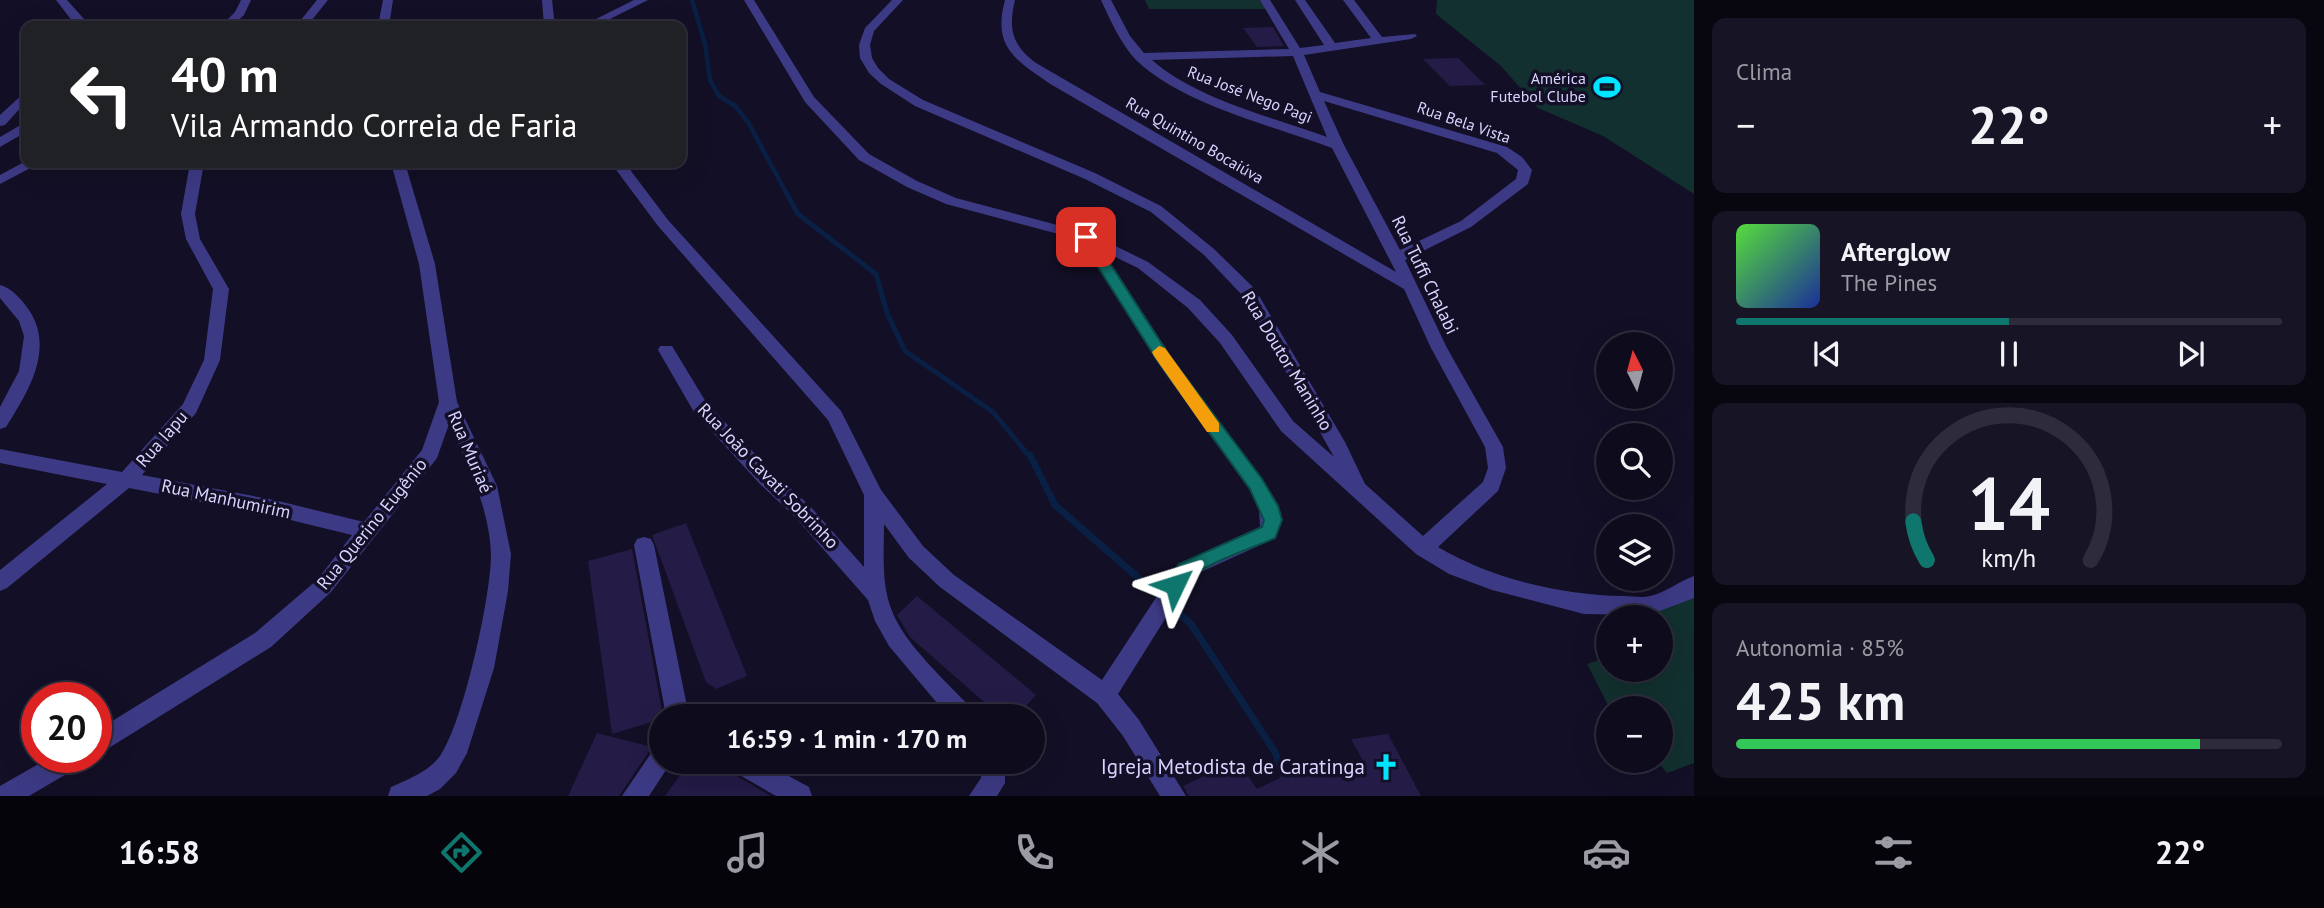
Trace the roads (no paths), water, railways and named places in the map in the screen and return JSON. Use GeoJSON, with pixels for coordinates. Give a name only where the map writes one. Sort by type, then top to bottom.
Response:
{"type":"FeatureCollection","features":[{"type":"Feature","properties":{"kind":"street"},"geometry":{"type":"LineString","coordinates":[[61,0],[80,21]]}},
{"type":"Feature","properties":{"kind":"street"},"geometry":{"type":"LineString","coordinates":[[231,21],[240,13],[246,0]]}},
{"type":"Feature","properties":{"kind":"street"},"geometry":{"type":"LineString","coordinates":[[306,21],[323,0]]}},
{"type":"Feature","properties":{"kind":"street"},"geometry":{"type":"LineString","coordinates":[[385,21],[388,0]]}},
{"type":"Feature","properties":{"kind":"street"},"geometry":{"type":"LineString","coordinates":[[547,0],[549,21]]}},
{"type":"Feature","properties":{"kind":"street"},"geometry":{"type":"LineString","coordinates":[[605,0],[620,11]]}},
{"type":"Feature","properties":{"kind":"street"},"geometry":{"type":"LineString","coordinates":[[599,21],[643,0]]}},
{"type":"Feature","properties":{"kind":"street"},"geometry":{"type":"LineString","coordinates":[[749,0],[809,99],[864,157],[912,184],[951,201],[1086,237],[1143,265],[1194,304],[1226,339],[1287,426],[1359,492]]}},
{"type":"Feature","properties":{"kind":"street","name":"Rua Doutor Maninho"},"geometry":{"type":"LineString","coordinates":[[898,0],[884,10],[868,31],[863,48],[870,70],[891,89],[919,103],[1090,176],[1156,208],[1209,252],[1249,293],[1339,447],[1359,492],[1423,548],[1456,568],[1493,581],[1584,605],[1649,607],[1685,593],[1694,585]]}},
{"type":"Feature","properties":{"kind":"street","name":"Rua Quintino Bocaiúva"},"geometry":{"type":"LineString","coordinates":[[1010,0],[1005,14],[1005,38],[1019,57],[1056,82],[1407,285]]}},
{"type":"Feature","properties":{"kind":"street","name":"Rua José Nego Pagi"},"geometry":{"type":"LineString","coordinates":[[1106,0],[1121,30],[1140,57],[1185,88],[1337,145]]}},
{"type":"Feature","properties":{"kind":"street","name":"Rua Tuffi Chalabi"},"geometry":{"type":"LineString","coordinates":[[1265,0],[1297,52],[1337,145],[1397,258],[1407,285],[1494,447],[1497,468],[1491,486],[1423,548]]}},
{"type":"Feature","properties":{"kind":"street"},"geometry":{"type":"LineString","coordinates":[[1300,0],[1331,46]]}},
{"type":"Feature","properties":{"kind":"street"},"geometry":{"type":"LineString","coordinates":[[1348,0],[1378,39]]}},
{"type":"Feature","properties":{"kind":"street"},"geometry":{"type":"LineString","coordinates":[[1140,57],[1297,52],[1411,36]]}},
{"type":"Feature","properties":{"kind":"street","name":"Rua Bela Vista"},"geometry":{"type":"LineString","coordinates":[[1313,94],[1494,147],[1517,160],[1525,170],[1523,181],[1476,218],[1397,258]]}},
{"type":"Feature","properties":{"kind":"street"},"geometry":{"type":"LineString","coordinates":[[0,122],[21,99]]}},
{"type":"Feature","properties":{"kind":"street"},"geometry":{"type":"LineString","coordinates":[[0,143],[21,130]]}},
{"type":"Feature","properties":{"kind":"street"},"geometry":{"type":"LineString","coordinates":[[0,180],[23,168]]}},
{"type":"Feature","properties":{"kind":"street","name":"Rua Iapu"},"geometry":{"type":"LineString","coordinates":[[0,582],[127,479],[190,408],[212,360],[221,289],[193,239],[188,214],[196,168]]}},
{"type":"Feature","properties":{"kind":"street","name":"Rua Muriaé"},"geometry":{"type":"LineString","coordinates":[[399,168],[427,264],[448,402],[487,486],[501,554],[498,591],[483,668],[459,745],[448,765],[432,781],[400,796]]}},
{"type":"Feature","properties":{"kind":"street"},"geometry":{"type":"LineString","coordinates":[[622,168],[707,274],[835,416],[874,495],[898,533],[947,581],[1105,695],[1131,728],[1174,796]]}},
{"type":"Feature","properties":{"kind":"street"},"geometry":{"type":"LineString","coordinates":[[1086,237],[1164,359],[1256,484],[1269,506],[1273,520],[1269,532],[1185,570],[1105,695]]}},
{"type":"Feature","properties":{"kind":"street"},"geometry":{"type":"LineString","coordinates":[[0,290],[16,301],[30,326],[33,355],[25,382],[0,422]]}},
{"type":"Feature","properties":{"kind":"street","name":"Rua João Cavati Sobrinho"},"geometry":{"type":"LineString","coordinates":[[666,350],[699,407],[766,478],[802,511],[878,597]]}},
{"type":"Feature","properties":{"kind":"street","name":"Rua Querino Eugênio"},"geometry":{"type":"LineString","coordinates":[[112,734],[263,640],[324,586],[430,453],[448,402]]}},
{"type":"Feature","properties":{"kind":"street","name":"Rua Manhumirim"},"geometry":{"type":"LineString","coordinates":[[0,456],[127,479],[369,531]]}},
{"type":"Feature","properties":{"kind":"street"},"geometry":{"type":"LineString","coordinates":[[874,495],[878,597],[883,615],[898,639],[953,704]]}},
{"type":"Feature","properties":{"kind":"street"},"geometry":{"type":"LineString","coordinates":[[644,545],[676,704]]}},
{"type":"Feature","properties":{"kind":"street"},"geometry":{"type":"LineString","coordinates":[[6,796],[46,773]]}},
{"type":"Feature","properties":{"kind":"street"},"geometry":{"type":"LineString","coordinates":[[634,796],[650,774]]}},
{"type":"Feature","properties":{"kind":"street"},"geometry":{"type":"LineString","coordinates":[[760,774],[800,796]]}},
{"type":"Feature","properties":{"kind":"street"},"geometry":{"type":"LineString","coordinates":[[981,796],[993,783],[993,774]]}},
{"type":"Feature","properties":{"kind":"waterway"},"geometry":{"type":"LineString","coordinates":[[692,0],[705,44],[710,80],[719,96],[735,106],[748,122],[789,198]]}},
{"type":"Feature","properties":{"kind":"waterway"},"geometry":{"type":"LineString","coordinates":[[788,196],[798,214],[876,274],[887,313],[905,351],[993,412],[1030,457]]}},
{"type":"Feature","properties":{"kind":"waterway"},"geometry":{"type":"LineString","coordinates":[[1030,455],[1055,505],[1191,624],[1275,752],[1291,796]]}},
{"type":"Feature","properties":{"kind":"place","name":"América Futebol Clube"},"geometry":{"type":"Point","coordinates":[1607,87]}},
{"type":"Feature","properties":{"kind":"place","name":"Igreja Metodista de Caratinga"},"geometry":{"type":"Point","coordinates":[1386,767]}}]}
